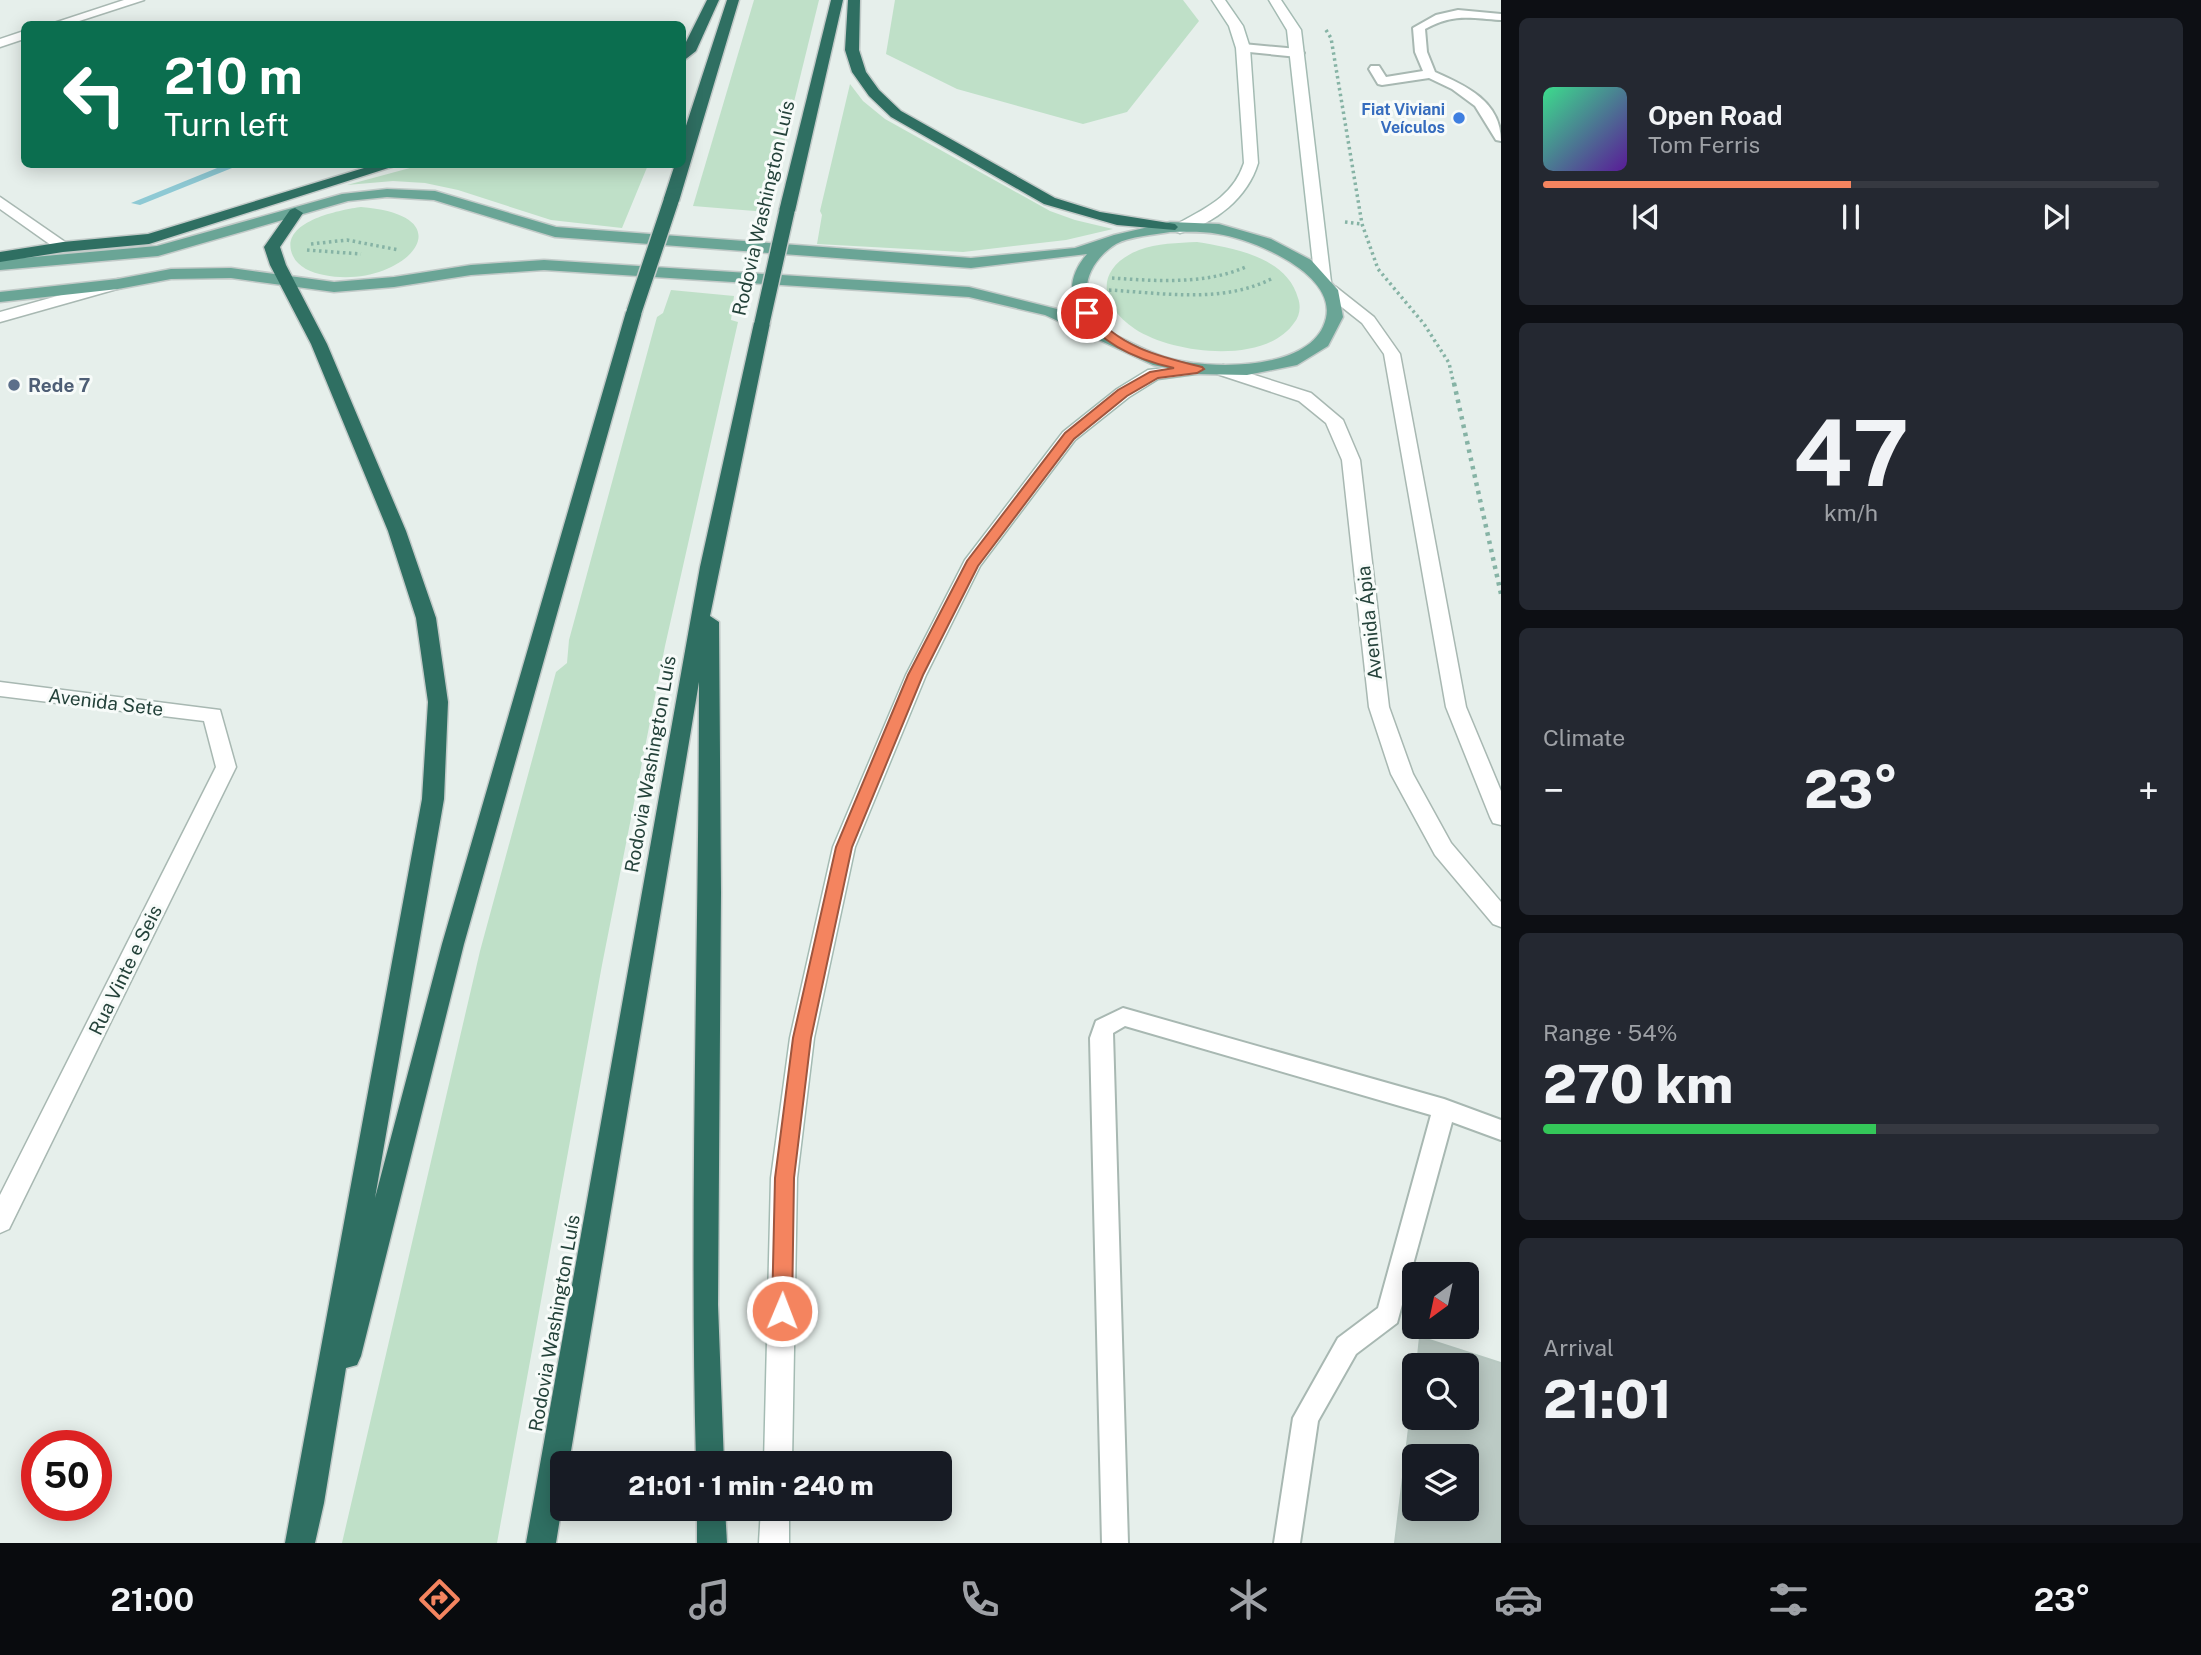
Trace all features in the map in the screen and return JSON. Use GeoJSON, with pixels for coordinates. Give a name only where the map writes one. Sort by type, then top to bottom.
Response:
{"type":"FeatureCollection","features":[{"type":"Feature","properties":{"kind":"highway"},"geometry":{"type":"LineString","coordinates":[[686,53],[713,0]]}},
{"type":"Feature","properties":{"kind":"highway"},"geometry":{"type":"LineString","coordinates":[[686,150],[733,0]]}},
{"type":"Feature","properties":{"kind":"highway","name":"Rodovia Washington Luís"},"geometry":{"type":"LineString","coordinates":[[541,1543],[709,566],[786,211],[837,0]]}},
{"type":"Feature","properties":{"kind":"highway"},"geometry":{"type":"LineString","coordinates":[[854,0],[852,50],[859,72],[874,93],[896,114],[1056,205],[1110,220],[1175,227]]}},
{"type":"Feature","properties":{"kind":"highway"},"geometry":{"type":"LineString","coordinates":[[0,257],[64,247],[149,239],[381,168]]}},
{"type":"Feature","properties":{"kind":"highway"},"geometry":{"type":"LineString","coordinates":[[306,1515],[453,944],[634,312],[681,168]]}},
{"type":"Feature","properties":{"kind":"highway"},"geometry":{"type":"LineString","coordinates":[[295,213],[272,247],[278,265],[319,344],[397,531],[426,618],[438,702],[433,799],[300,1543]]}},
{"type":"Feature","properties":{"kind":"highway"},"geometry":{"type":"LineString","coordinates":[[709,566],[710,892],[705,1305],[710,1451]]}},
{"type":"Feature","properties":{"kind":"highway"},"geometry":{"type":"LineString","coordinates":[[711,1521],[712,1543]]}},
{"type":"Feature","properties":{"kind":"main road"},"geometry":{"type":"LineString","coordinates":[[0,265],[158,251],[347,197],[387,193],[435,196],[555,232],[971,263],[1077,252],[1119,238],[1175,227],[1219,229],[1266,242],[1305,262],[1326,286],[1335,317],[1322,342],[1291,361],[1247,370],[1223,370],[1197,369],[1159,361],[1051,312],[969,292],[544,265],[471,270],[394,282],[334,287],[231,273],[172,274],[118,285],[0,297]]}},
{"type":"Feature","properties":{"kind":"main road"},"geometry":{"type":"LineString","coordinates":[[1119,238],[1093,254],[1078,276],[1079,300],[1095,325],[1126,347]]}},
{"type":"Feature","properties":{"kind":"street"},"geometry":{"type":"LineString","coordinates":[[68,21],[138,0]]}},
{"type":"Feature","properties":{"kind":"street"},"geometry":{"type":"LineString","coordinates":[[1175,227],[1229,200],[1248,176],[1251,163],[1242,48],[1236,26],[1218,0]]}},
{"type":"Feature","properties":{"kind":"street"},"geometry":{"type":"LineString","coordinates":[[1275,0],[1294,30],[1326,286],[1368,320],[1391,354],[1456,707],[1501,817]]}},
{"type":"Feature","properties":{"kind":"street"},"geometry":{"type":"LineString","coordinates":[[0,43],[21,36]]}},
{"type":"Feature","properties":{"kind":"street"},"geometry":{"type":"LineString","coordinates":[[0,202],[64,247]]}},
{"type":"Feature","properties":{"kind":"street"},"geometry":{"type":"LineString","coordinates":[[0,317],[118,285]]}},
{"type":"Feature","properties":{"kind":"street"},"geometry":{"type":"LineString","coordinates":[[778,1451],[784,1178],[802,1038],[844,847],[916,675],[972,564],[1069,436],[1123,393],[1154,374],[1197,369]]}},
{"type":"Feature","properties":{"kind":"street","name":"Avenida Ápia"},"geometry":{"type":"LineString","coordinates":[[1223,370],[1305,397],[1334,420],[1351,460],[1379,707],[1402,774],[1443,849],[1501,918]]}},
{"type":"Feature","properties":{"kind":"street","name":"Avenida Sete"},"geometry":{"type":"LineString","coordinates":[[0,689],[213,715]]}},
{"type":"Feature","properties":{"kind":"street","name":"Rua Vinte e Seis"},"geometry":{"type":"LineString","coordinates":[[0,1221],[226,767],[213,715]]}},
{"type":"Feature","properties":{"kind":"street"},"geometry":{"type":"LineString","coordinates":[[774,1543],[775,1521]]}},
{"type":"Feature","properties":{"kind":"lane"},"geometry":{"type":"LineString","coordinates":[[1430,74],[1421,52],[1419,28],[1440,15],[1464,12],[1500,17]]}},
{"type":"Feature","properties":{"kind":"lane"},"geometry":{"type":"LineString","coordinates":[[1242,48],[1298,53]]}},
{"type":"Feature","properties":{"kind":"lane"},"geometry":{"type":"LineString","coordinates":[[1379,75],[1430,74],[1472,93],[1484,106],[1501,137]]}},
{"type":"Feature","properties":{"kind":"lane"},"geometry":{"type":"LineString","coordinates":[[1115,1543],[1101,1038],[1104,1027],[1123,1017],[1444,1109],[1501,1130]]}},
{"type":"Feature","properties":{"kind":"lane"},"geometry":{"type":"LineString","coordinates":[[1287,1543],[1306,1418],[1347,1346],[1388,1315],[1444,1109]]}},
{"type":"Feature","properties":{"kind":"path"},"geometry":{"type":"LineString","coordinates":[[1325,29],[1331,38],[1362,224],[1378,268],[1424,324],[1449,363],[1501,594]]}},
{"type":"Feature","properties":{"kind":"green space"},"geometry":{"type":"Polygon","coordinates":[[[754,0],[819,0],[767,212],[693,206],[754,0]]]}},
{"type":"Feature","properties":{"kind":"green space"},"geometry":{"type":"Polygon","coordinates":[[[895,0],[1183,0],[1199,21],[1127,112],[1083,124],[957,89],[886,54],[895,0]]]}},
{"type":"Feature","properties":{"kind":"green space"},"geometry":{"type":"Polygon","coordinates":[[[850,84],[863,101],[885,119],[1050,211],[1113,229],[1066,240],[963,252],[817,244],[822,215],[820,211],[850,84]]]}},
{"type":"Feature","properties":{"kind":"green space"},"geometry":{"type":"Polygon","coordinates":[[[410,168],[647,168],[622,228],[551,220],[458,190],[425,183],[393,181],[347,185],[410,168]]]}},
{"type":"Feature","properties":{"kind":"green space"},"geometry":{"type":"Polygon","coordinates":[[[361,207],[395,213],[413,224],[419,237],[413,250],[399,263],[378,272],[352,277],[315,273],[295,260],[290,244],[294,234],[302,226],[326,215],[361,207]]]}},
{"type":"Feature","properties":{"kind":"green space"},"geometry":{"type":"Polygon","coordinates":[[[1197,242],[1257,257],[1283,273],[1292,284],[1299,301],[1299,314],[1294,323],[1280,336],[1262,345],[1241,350],[1218,351],[1172,345],[1135,329],[1123,319],[1114,309],[1107,287],[1108,277],[1114,267],[1139,250],[1197,242]]]}},
{"type":"Feature","properties":{"kind":"green space"},"geometry":{"type":"Polygon","coordinates":[[[671,290],[734,296],[731,320],[738,322],[665,646],[602,965],[497,1543],[342,1543],[480,951],[556,672],[567,663],[569,640],[657,317],[663,313],[671,290]]]}},
{"type":"Feature","properties":{"kind":"building"},"geometry":{"type":"Polygon","coordinates":[[[1420,1339],[1470,1353],[1418,1353],[1420,1339]]]}},
{"type":"Feature","properties":{"kind":"building"},"geometry":{"type":"Polygon","coordinates":[[[1479,1356],[1501,1363],[1501,1543],[1395,1543],[1402,1486],[1402,1521],[1479,1521],[1479,1444],[1407,1444],[1409,1430],[1479,1430],[1479,1356]]]}},
{"type":"Feature","properties":{"kind":"waterway"},"geometry":{"type":"LineString","coordinates":[[136,203],[227,168]]}},
{"type":"Feature","properties":{"kind":"place","name":"Fiat Viviani Veículos"},"geometry":{"type":"Point","coordinates":[1459,118]}},
{"type":"Feature","properties":{"kind":"place","name":"Rede 7"},"geometry":{"type":"Point","coordinates":[14,385]}},
{"type":"Feature","properties":{"kind":"route"},"geometry":{"type":"LineString","coordinates":[[782,1311],[784,1178],[802,1038],[844,847],[916,675],[972,564],[1069,436],[1123,393],[1154,374],[1197,369],[1159,361],[1126,347],[1095,325],[1087,313]]}}]}
